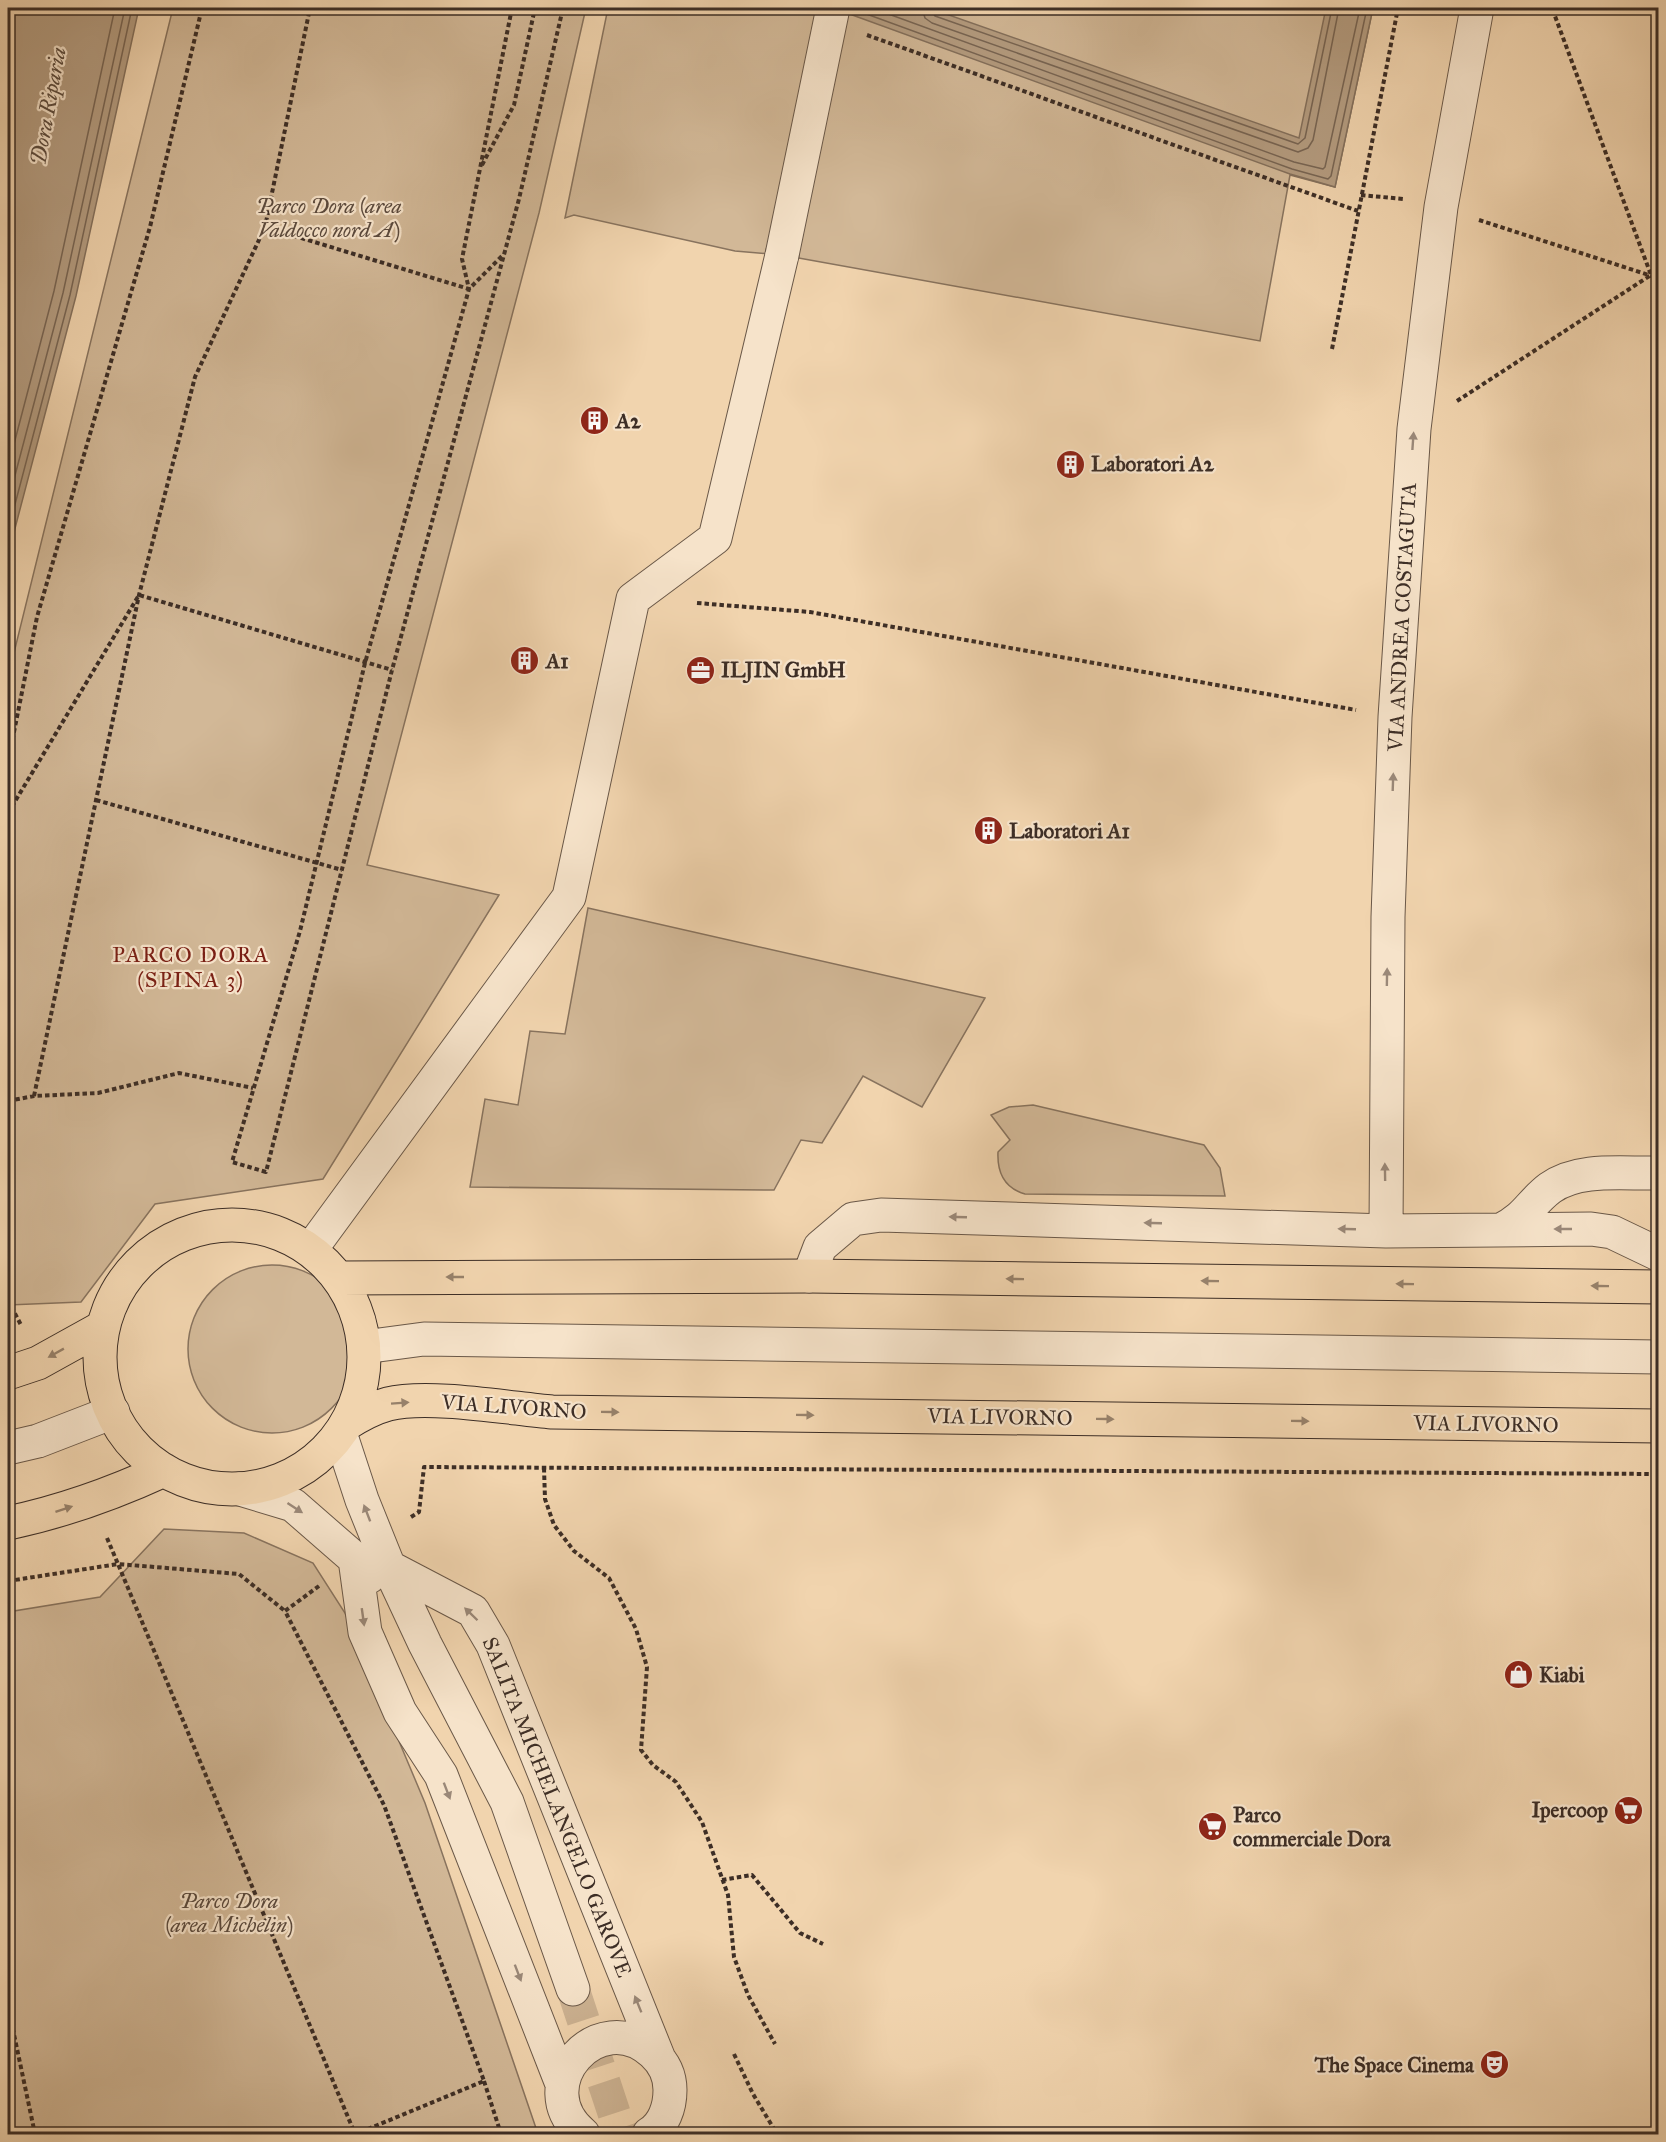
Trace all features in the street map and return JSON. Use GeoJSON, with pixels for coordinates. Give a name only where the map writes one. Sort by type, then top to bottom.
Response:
{"type":"FeatureCollection","features":[{"type":"Feature","properties":{"kind":"main road"},"geometry":{"type":"LineString","coordinates":[[246,1225],[280,1233],[311,1250],[339,1278],[351,1294],[364,1347],[363,1378],[344,1430],[321,1459],[266,1485],[240,1489],[196,1485],[164,1470],[139,1451],[123,1432],[102,1382],[99,1354],[103,1327],[124,1281],[147,1255],[177,1236],[210,1226],[246,1225]]}},
{"type":"Feature","properties":{"kind":"main road"},"geometry":{"type":"LineString","coordinates":[[339,1278],[809,1276],[1659,1287]]}},
{"type":"Feature","properties":{"kind":"main road"},"geometry":{"type":"LineString","coordinates":[[8,1373],[38,1363],[103,1327]]}},
{"type":"Feature","properties":{"kind":"main road","name":"VIA LIVORNO"},"geometry":{"type":"LineString","coordinates":[[344,1430],[366,1412],[390,1404],[426,1401],[552,1412],[1659,1426]]}},
{"type":"Feature","properties":{"kind":"main road"},"geometry":{"type":"LineString","coordinates":[[8,1523],[67,1508],[164,1470]]}},
{"type":"Feature","properties":{"kind":"street"},"geometry":{"type":"LineString","coordinates":[[311,1250],[569,897],[633,599],[715,538],[782,255],[832,8]]}},
{"type":"Feature","properties":{"kind":"street","name":"VIA ANDREA COSTAGUTA"},"geometry":{"type":"LineString","coordinates":[[1386,1231],[1388,917],[1395,717],[1414,429],[1441,207],[1477,8]]}},
{"type":"Feature","properties":{"kind":"street"},"geometry":{"type":"LineString","coordinates":[[1502,1230],[1526,1215],[1541,1195],[1564,1180],[1580,1175],[1659,1173]]}},
{"type":"Feature","properties":{"kind":"street"},"geometry":{"type":"LineString","coordinates":[[809,1276],[820,1246],[853,1219],[881,1215],[1386,1231],[1591,1229],[1612,1232],[1659,1254]]}},
{"type":"Feature","properties":{"kind":"street"},"geometry":{"type":"LineString","coordinates":[[364,1347],[424,1339],[1659,1357]]}},
{"type":"Feature","properties":{"kind":"street"},"geometry":{"type":"LineString","coordinates":[[8,1448],[38,1441],[113,1412]]}},
{"type":"Feature","properties":{"kind":"street","name":"SALITA MICHELANGELO GAROVE"},"geometry":{"type":"LineString","coordinates":[[344,1430],[374,1555],[425,1644],[507,1802],[573,1989]]}},
{"type":"Feature","properties":{"kind":"street","name":"SALITA MICHELANGELO GAROVE"},"geometry":{"type":"LineString","coordinates":[[240,1489],[293,1505],[374,1555],[473,1611],[493,1645],[670,2084],[670,2099],[678,2134]]}},
{"type":"Feature","properties":{"kind":"street","name":"SALITA MICHELANGELO GAROVE"},"geometry":{"type":"LineString","coordinates":[[374,1555],[365,1632],[400,1712],[441,1775],[562,2084],[561,2099],[578,2132]]}},
{"type":"Feature","properties":{"kind":"street"},"geometry":{"type":"LineString","coordinates":[[562,2084],[568,2066],[579,2052],[603,2040],[629,2039],[646,2046],[659,2059]]}},
{"type":"Feature","properties":{"kind":"street"},"geometry":{"type":"LineString","coordinates":[[649,2134],[664,2117],[670,2099]]}},
{"type":"Feature","properties":{"kind":"path"},"geometry":{"type":"LineString","coordinates":[[8,762],[37,617],[150,227],[202,8]]}},
{"type":"Feature","properties":{"kind":"path"},"geometry":{"type":"LineString","coordinates":[[34,1096],[139,595],[195,377],[265,227],[310,8]]}},
{"type":"Feature","properties":{"kind":"path"},"geometry":{"type":"LineString","coordinates":[[512,8],[462,260],[469,289],[365,663],[300,931],[232,1162],[266,1172],[392,670],[505,254],[563,8]]}},
{"type":"Feature","properties":{"kind":"path"},"geometry":{"type":"LineString","coordinates":[[481,168],[514,105],[535,8]]}},
{"type":"Feature","properties":{"kind":"path"},"geometry":{"type":"LineString","coordinates":[[1332,349],[1398,8]]}},
{"type":"Feature","properties":{"kind":"path"},"geometry":{"type":"LineString","coordinates":[[1552,8],[1651,275]]}},
{"type":"Feature","properties":{"kind":"path"},"geometry":{"type":"LineString","coordinates":[[856,32],[1358,211]]}},
{"type":"Feature","properties":{"kind":"path"},"geometry":{"type":"LineString","coordinates":[[1441,207],[1659,278]]}},
{"type":"Feature","properties":{"kind":"path"},"geometry":{"type":"LineString","coordinates":[[265,227],[469,289]]}},
{"type":"Feature","properties":{"kind":"path"},"geometry":{"type":"LineString","coordinates":[[469,289],[505,254]]}},
{"type":"Feature","properties":{"kind":"path"},"geometry":{"type":"LineString","coordinates":[[1414,429],[1651,275]]}},
{"type":"Feature","properties":{"kind":"path"},"geometry":{"type":"LineString","coordinates":[[139,595],[392,670]]}},
{"type":"Feature","properties":{"kind":"path"},"geometry":{"type":"LineString","coordinates":[[8,813],[139,595]]}},
{"type":"Feature","properties":{"kind":"path"},"geometry":{"type":"LineString","coordinates":[[731,606],[810,612],[1395,717]]}},
{"type":"Feature","properties":{"kind":"path"},"geometry":{"type":"LineString","coordinates":[[96,800],[342,870]]}},
{"type":"Feature","properties":{"kind":"path"},"geometry":{"type":"LineString","coordinates":[[8,1101],[34,1096],[98,1093],[179,1073],[253,1088]]}},
{"type":"Feature","properties":{"kind":"path"},"geometry":{"type":"LineString","coordinates":[[8,1300],[24,1329]]}},
{"type":"Feature","properties":{"kind":"path"},"geometry":{"type":"LineString","coordinates":[[285,1611],[374,1555],[419,1512],[424,1467],[1659,1474]]}},
{"type":"Feature","properties":{"kind":"path"},"geometry":{"type":"LineString","coordinates":[[544,1468],[545,1499],[554,1525],[574,1551],[609,1578],[636,1629],[647,1667],[641,1750],[652,1766],[676,1782],[702,1822],[728,1895],[734,1957],[748,1995],[775,2044]]}},
{"type":"Feature","properties":{"kind":"path"},"geometry":{"type":"LineString","coordinates":[[118,1564],[355,2134],[484,2081]]}},
{"type":"Feature","properties":{"kind":"path"},"geometry":{"type":"LineString","coordinates":[[8,1581],[118,1564],[238,1574],[285,1611],[384,1805],[501,2134]]}},
{"type":"Feature","properties":{"kind":"path"},"geometry":{"type":"LineString","coordinates":[[1653,2134],[1652,2064],[1659,1820]]}},
{"type":"Feature","properties":{"kind":"path"},"geometry":{"type":"LineString","coordinates":[[722,1880],[752,1875],[800,1932],[823,1944]]}},
{"type":"Feature","properties":{"kind":"path"},"geometry":{"type":"LineString","coordinates":[[8,2006],[36,2134]]}},
{"type":"Feature","properties":{"kind":"path"},"geometry":{"type":"LineString","coordinates":[[734,2054],[753,2094],[777,2134]]}},
{"type":"Feature","properties":{"kind":"path"},"geometry":{"type":"LineString","coordinates":[[1652,2064],[1659,2063]]}},
{"type":"Feature","properties":{"kind":"green space","name":"Parco Dora (area Valdocco nord A)"},"geometry":{"type":"Polygon","coordinates":[[[173,8],[586,8],[539,213],[367,865],[499,895],[323,1179],[155,1204],[81,1302],[8,1305],[8,677],[173,8]]]}},
{"type":"Feature","properties":{"kind":"green space"},"geometry":{"type":"Polygon","coordinates":[[[608,8],[1373,8],[1335,187],[1290,175],[1260,341],[782,255],[735,251],[574,215],[565,218],[608,8]]]}},
{"type":"Feature","properties":{"kind":"green space"},"geometry":{"type":"Polygon","coordinates":[[[588,908],[985,998],[922,1107],[863,1076],[822,1143],[801,1140],[774,1190],[470,1187],[485,1099],[518,1105],[530,1031],[565,1034],[588,908]]]}},
{"type":"Feature","properties":{"kind":"green space"},"geometry":{"type":"Polygon","coordinates":[[[1033,1105],[1204,1145],[1220,1168],[1225,1196],[1025,1194],[1018,1191],[1003,1179],[998,1152],[1010,1140],[991,1115],[1009,1107],[1033,1105]]]}},
{"type":"Feature","properties":{"kind":"green space"},"geometry":{"type":"Polygon","coordinates":[[[272,1265],[288,1266],[304,1271],[332,1289],[350,1317],[355,1333],[355,1365],[350,1381],[332,1409],[304,1427],[288,1432],[272,1433],[256,1432],[240,1427],[212,1409],[194,1381],[189,1365],[188,1349],[189,1333],[194,1317],[212,1289],[240,1271],[256,1266],[272,1265]]]}},
{"type":"Feature","properties":{"kind":"green space","name":"Parco Dora (area Michelin)"},"geometry":{"type":"Polygon","coordinates":[[[164,1529],[244,1533],[313,1563],[345,1613],[425,1803],[538,2134],[8,2134],[8,1612],[100,1597],[164,1529]]]}},
{"type":"Feature","properties":{"kind":"water","name":"Dora Riparia"},"geometry":{"type":"Polygon","coordinates":[[[8,8],[139,8],[76,296],[8,555],[8,8]]]}},
{"type":"Feature","properties":{"kind":"water"},"geometry":{"type":"Polygon","coordinates":[[[833,8],[929,8],[1299,138],[1326,8],[1373,8],[1335,187],[1290,174],[833,8]]]}},
{"type":"Feature","properties":{"kind":"tunnel"},"geometry":{"type":"LineString","coordinates":[[573,1989],[621,2134]]}},
{"type":"Feature","properties":{"kind":"place","name":"A2"},"geometry":{"type":"Point","coordinates":[595,421]}},
{"type":"Feature","properties":{"kind":"place","name":"Laboratori A2"},"geometry":{"type":"Point","coordinates":[1070,464]}},
{"type":"Feature","properties":{"kind":"place","name":"A1"},"geometry":{"type":"Point","coordinates":[525,661]}},
{"type":"Feature","properties":{"kind":"place","name":"ILJIN GmbH"},"geometry":{"type":"Point","coordinates":[700,670]}},
{"type":"Feature","properties":{"kind":"place","name":"Laboratori A1"},"geometry":{"type":"Point","coordinates":[988,831]}},
{"type":"Feature","properties":{"kind":"place","name":"Kiabi"},"geometry":{"type":"Point","coordinates":[1518,1675]}},
{"type":"Feature","properties":{"kind":"place","name":"Ipercoop"},"geometry":{"type":"Point","coordinates":[1629,1810]}},
{"type":"Feature","properties":{"kind":"place","name":"Parco commerciale Dora"},"geometry":{"type":"Point","coordinates":[1212,1827]}},
{"type":"Feature","properties":{"kind":"place","name":"The Space Cinema"},"geometry":{"type":"Point","coordinates":[1495,2065]}},
{"type":"Feature","properties":{"kind":"district","name":"PARCO DORA (SPINA 3)"},"geometry":{"type":"Point","coordinates":[191,966]}}]}
